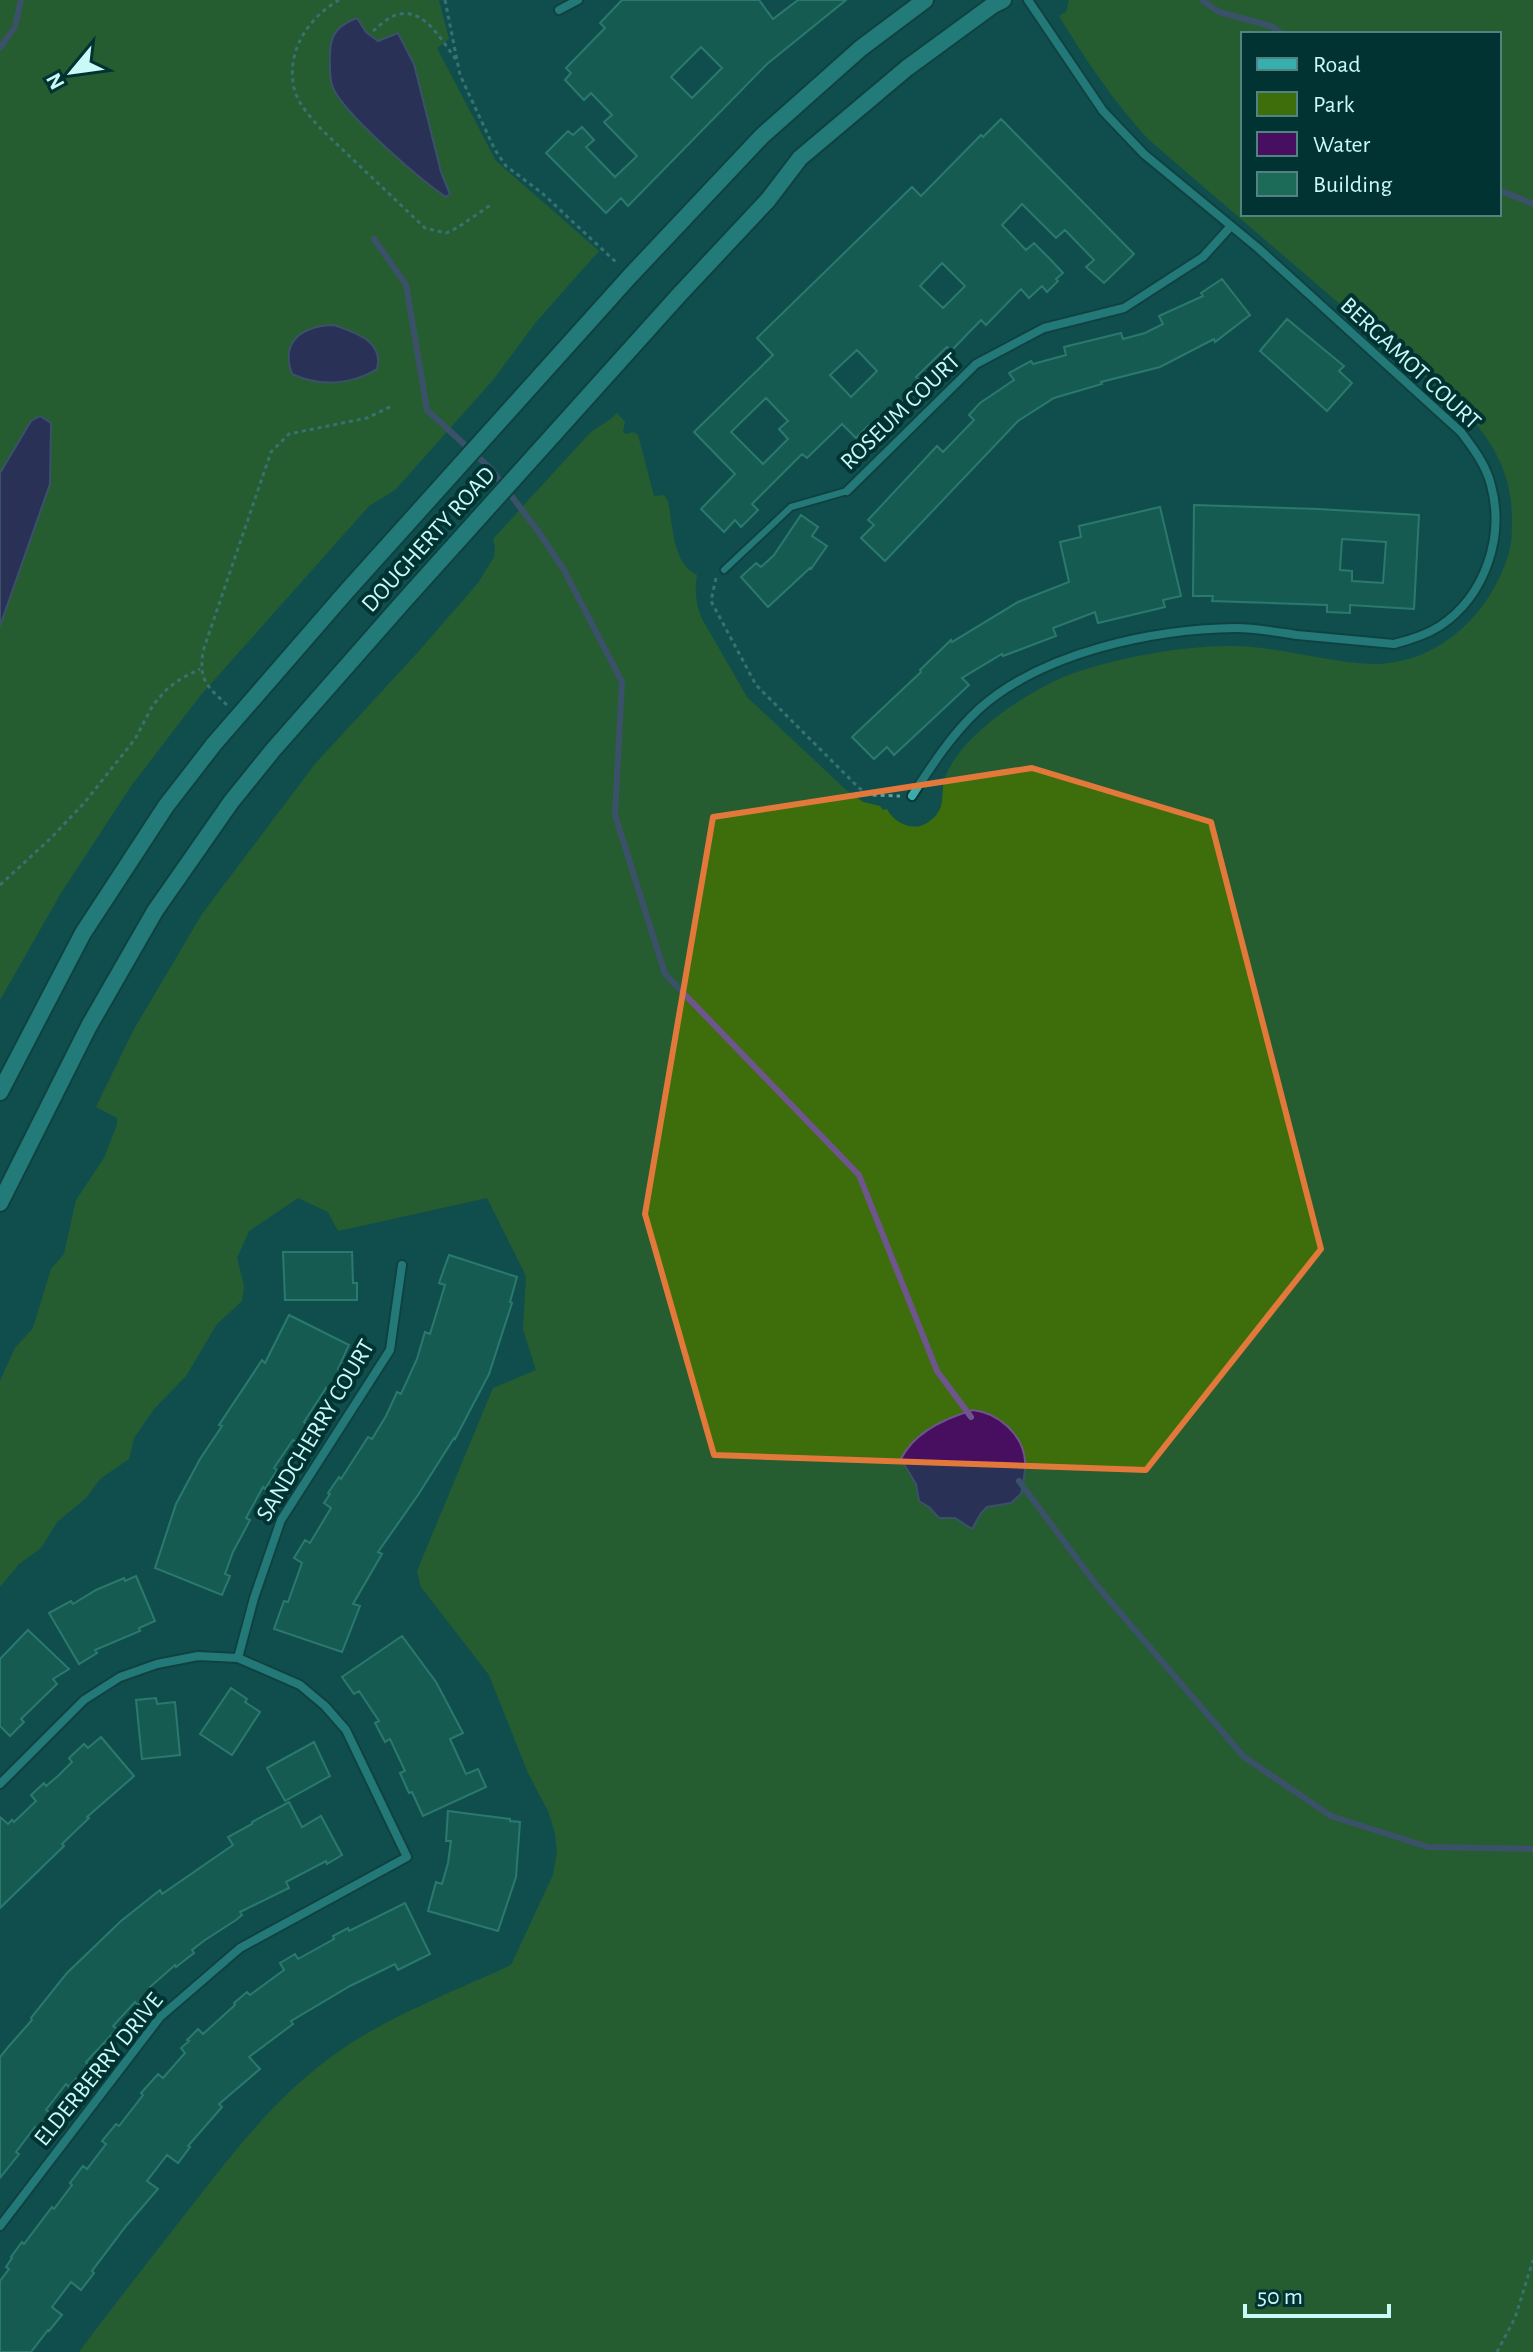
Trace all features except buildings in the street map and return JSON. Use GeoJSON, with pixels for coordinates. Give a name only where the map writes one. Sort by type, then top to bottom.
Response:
{"type":"FeatureCollection","features":[{"type":"Feature","properties":{"kind":"main road","name":"DOUGHERTY ROAD"},"geometry":{"type":"LineString","coordinates":[[0,1092],[83,933],[166,806],[239,715],[630,276],[762,136],[861,48],[925,0]]}},
{"type":"Feature","properties":{"kind":"main road","name":"DOUGHERTY ROAD"},"geometry":{"type":"LineString","coordinates":[[0,1203],[89,1026],[164,899],[231,802],[273,750],[554,434],[768,200],[800,158],[907,68],[1003,0]]}},
{"type":"Feature","properties":{"kind":"street"},"geometry":{"type":"LineString","coordinates":[[559,10],[578,0]]}},
{"type":"Feature","properties":{"kind":"street","name":"BERGAMOT COURT"},"geometry":{"type":"LineString","coordinates":[[912,796],[946,745],[981,708],[1014,683],[1061,660],[1100,647],[1189,631],[1239,628],[1394,644],[1416,638],[1451,617],[1483,577],[1493,547],[1496,507],[1491,482],[1479,456],[1461,432],[1231,226],[1144,154],[1103,111],[1028,0]]}},
{"type":"Feature","properties":{"kind":"street","name":"ROSEUM COURT"},"geometry":{"type":"LineString","coordinates":[[847,491],[976,364],[1044,328],[1124,308],[1203,257],[1231,226]]}},
{"type":"Feature","properties":{"kind":"street","name":"SANDCHERRY COURT"},"geometry":{"type":"LineString","coordinates":[[238,1658],[254,1598],[281,1520],[390,1350],[402,1265]]}},
{"type":"Feature","properties":{"kind":"street"},"geometry":{"type":"LineString","coordinates":[[0,1784],[84,1700],[120,1677],[157,1664],[198,1656],[238,1658]]}},
{"type":"Feature","properties":{"kind":"street","name":"ELDERBERRY DRIVE"},"geometry":{"type":"LineString","coordinates":[[0,2226],[160,2017],[240,1948],[407,1857],[346,1730],[325,1706],[300,1685],[238,1658]]}},
{"type":"Feature","properties":{"kind":"lane"},"geometry":{"type":"LineString","coordinates":[[724,570],[791,507],[847,491]]}},
{"type":"Feature","properties":{"kind":"path"},"geometry":{"type":"LineString","coordinates":[[339,0],[326,8],[303,32],[294,55],[295,90],[307,113],[425,228],[446,233],[492,204]]}},
{"type":"Feature","properties":{"kind":"path"},"geometry":{"type":"LineString","coordinates":[[445,0],[460,75],[495,150],[506,166],[542,193],[630,276]]}},
{"type":"Feature","properties":{"kind":"path"},"geometry":{"type":"LineString","coordinates":[[373,31],[400,14],[414,15],[435,31],[458,62]]}},
{"type":"Feature","properties":{"kind":"path"},"geometry":{"type":"LineString","coordinates":[[239,715],[204,682],[200,669],[203,651],[271,452],[289,434],[367,418],[392,406]]}},
{"type":"Feature","properties":{"kind":"path"},"geometry":{"type":"LineString","coordinates":[[724,570],[715,579],[711,601],[756,685],[859,788],[871,795],[912,796]]}},
{"type":"Feature","properties":{"kind":"path"},"geometry":{"type":"LineString","coordinates":[[0,885],[85,802],[135,739],[160,697],[182,678],[200,669]]}},
{"type":"Feature","properties":{"kind":"path"},"geometry":{"type":"LineString","coordinates":[[1497,2352],[1515,2318],[1533,2260]]}},
{"type":"Feature","properties":{"kind":"highlighted area"},"geometry":{"type":"Polygon","coordinates":[[[1032,768],[1211,822],[1321,1249],[1146,1470],[714,1455],[645,1214],[713,817],[1032,768]]]}},
{"type":"Feature","properties":{"kind":"green space"},"geometry":{"type":"Polygon","coordinates":[[[0,0],[439,0],[449,39],[437,48],[496,161],[599,251],[536,322],[493,380],[395,490],[369,506],[200,696],[131,786],[61,893],[0,1000],[0,0]]]}},
{"type":"Feature","properties":{"kind":"green space"},"geometry":{"type":"Polygon","coordinates":[[[1069,0],[1533,0],[1533,2352],[79,2352],[219,2171],[288,2093],[327,2060],[370,2032],[511,1965],[553,1875],[557,1852],[549,1813],[528,1773],[489,1675],[421,1587],[417,1571],[493,1388],[536,1370],[523,1329],[526,1276],[487,1198],[338,1231],[328,1212],[298,1198],[249,1231],[237,1258],[244,1286],[242,1301],[217,1324],[186,1376],[154,1409],[134,1438],[129,1459],[100,1479],[86,1498],[57,1522],[41,1548],[19,1564],[0,1587],[0,1381],[15,1348],[33,1328],[51,1269],[64,1254],[76,1200],[104,1158],[117,1125],[117,1118],[96,1107],[133,1031],[202,914],[315,764],[478,583],[494,557],[493,539],[588,435],[617,413],[625,422],[623,432],[638,435],[654,496],[664,495],[668,501],[678,553],[689,570],[697,575],[696,597],[702,619],[747,697],[845,789],[863,802],[887,809],[899,822],[916,827],[927,823],[939,812],[946,775],[969,742],[1025,697],[1065,676],[1135,657],[1208,647],[1262,648],[1352,663],[1394,662],[1438,647],[1457,633],[1488,598],[1499,578],[1510,547],[1511,505],[1501,464],[1480,428],[1470,416],[1148,139],[1112,95],[1059,16],[1066,12],[1069,0]]]}},
{"type":"Feature","properties":{"kind":"water"},"geometry":{"type":"Polygon","coordinates":[[[357,18],[366,32],[378,41],[398,33],[414,64],[441,172],[450,194],[446,197],[365,127],[349,111],[332,85],[332,40],[341,27],[357,18]]]}},
{"type":"Feature","properties":{"kind":"water"},"geometry":{"type":"Polygon","coordinates":[[[334,325],[372,344],[378,359],[377,369],[357,378],[335,382],[313,381],[292,374],[289,353],[296,338],[312,328],[334,325]]]}},
{"type":"Feature","properties":{"kind":"water"},"geometry":{"type":"Polygon","coordinates":[[[40,416],[51,423],[50,484],[0,626],[0,473],[31,421],[40,416]]]}},
{"type":"Feature","properties":{"kind":"water"},"geometry":{"type":"Polygon","coordinates":[[[973,1410],[991,1415],[1008,1426],[1020,1442],[1025,1465],[1021,1494],[1011,1503],[987,1507],[972,1529],[955,1518],[939,1518],[919,1501],[916,1484],[901,1459],[922,1434],[952,1417],[973,1410]]]}},
{"type":"Feature","properties":{"kind":"waterway"},"geometry":{"type":"LineString","coordinates":[[0,48],[15,27],[21,0]]}},
{"type":"Feature","properties":{"kind":"waterway"},"geometry":{"type":"LineString","coordinates":[[1202,0],[1219,12],[1271,26],[1279,32]]}},
{"type":"Feature","properties":{"kind":"waterway"},"geometry":{"type":"LineString","coordinates":[[1501,191],[1533,204]]}},
{"type":"Feature","properties":{"kind":"waterway"},"geometry":{"type":"LineString","coordinates":[[374,239],[406,285],[427,410],[491,469],[538,531],[564,570],[622,682],[615,815],[665,974],[859,1175],[937,1371],[971,1417]]}},
{"type":"Feature","properties":{"kind":"waterway"},"geometry":{"type":"LineString","coordinates":[[1019,1481],[1098,1587],[1244,1757],[1331,1816],[1428,1847],[1533,1849]]}}]}
